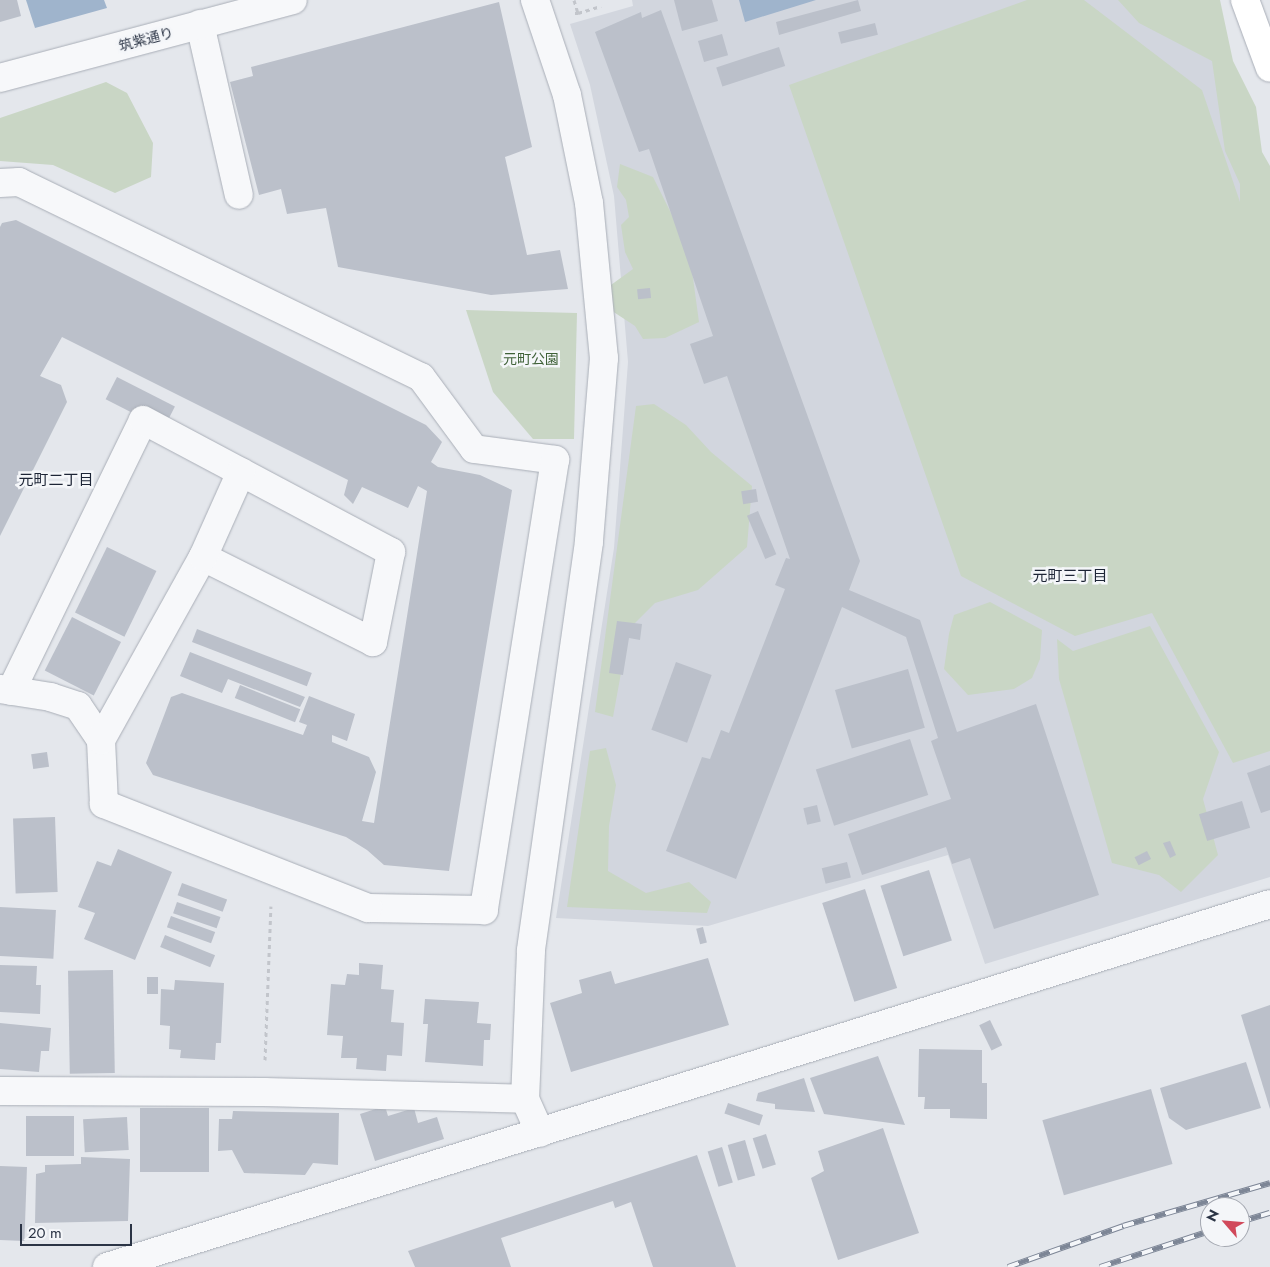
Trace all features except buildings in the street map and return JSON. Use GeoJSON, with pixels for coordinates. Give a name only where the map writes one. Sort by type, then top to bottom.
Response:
{"type":"FeatureCollection","features":[{"type":"Feature","properties":{"kind":"main road"},"geometry":{"type":"LineString","coordinates":[[1244,0],[1270,68]]}},
{"type":"Feature","properties":{"kind":"street","name":"筑紫通り"},"geometry":{"type":"LineString","coordinates":[[0,78],[293,0]]}},
{"type":"Feature","properties":{"kind":"street"},"geometry":{"type":"LineString","coordinates":[[535,0],[567,95],[589,203],[604,358],[589,542],[534,919],[524,1099],[540,1133]]}},
{"type":"Feature","properties":{"kind":"street"},"geometry":{"type":"LineString","coordinates":[[200,24],[239,195]]}},
{"type":"Feature","properties":{"kind":"street"},"geometry":{"type":"LineString","coordinates":[[0,183],[19,182],[421,377],[474,449],[555,460],[484,910],[368,908],[104,804],[102,740],[203,557],[241,472]]}},
{"type":"Feature","properties":{"kind":"street"},"geometry":{"type":"LineString","coordinates":[[102,740],[78,706],[51,697],[5,690],[143,420],[391,552],[373,642],[203,557]]}},
{"type":"Feature","properties":{"kind":"street"},"geometry":{"type":"LineString","coordinates":[[107,1267],[1270,904]]}},
{"type":"Feature","properties":{"kind":"street"},"geometry":{"type":"LineString","coordinates":[[0,1091],[264,1092],[524,1099]]}},
{"type":"Feature","properties":{"kind":"path"},"geometry":{"type":"LineString","coordinates":[[578,13],[601,6]]}},
{"type":"Feature","properties":{"kind":"path"},"geometry":{"type":"LineString","coordinates":[[264,1092],[273,870]]}},
{"type":"Feature","properties":{"kind":"shaded area"},"geometry":{"type":"Polygon","coordinates":[[[632,0],[1190,0],[1270,200],[1270,877],[985,964],[948,855],[708,926],[556,918],[614,548],[628,362],[614,196],[590,85],[570,24],[633,6],[632,0]]]}},
{"type":"Feature","properties":{"kind":"green space"},"geometry":{"type":"Polygon","coordinates":[[[1027,0],[1084,0],[1202,90],[1240,202],[1240,184],[1225,151],[1212,61],[1139,23],[1118,0],[1220,0],[1233,61],[1256,107],[1262,152],[1270,166],[1270,751],[1233,763],[1152,613],[1075,636],[961,576],[789,85],[1027,0]]]}},
{"type":"Feature","properties":{"kind":"green space"},"geometry":{"type":"Polygon","coordinates":[[[106,82],[127,93],[153,143],[151,177],[115,193],[53,165],[0,161],[0,118],[106,82]]]}},
{"type":"Feature","properties":{"kind":"green space"},"geometry":{"type":"Polygon","coordinates":[[[620,164],[653,177],[689,249],[699,322],[665,338],[643,339],[635,326],[606,307],[604,290],[633,269],[625,252],[621,225],[629,217],[626,200],[617,187],[620,164]]]}},
{"type":"Feature","properties":{"kind":"green space","name":"元町公園"},"geometry":{"type":"Polygon","coordinates":[[[466,310],[577,313],[574,439],[533,439],[493,392],[466,310]]]}},
{"type":"Feature","properties":{"kind":"green space"},"geometry":{"type":"Polygon","coordinates":[[[654,404],[686,425],[711,452],[752,486],[747,547],[698,590],[655,603],[629,629],[613,717],[595,712],[636,406],[654,404]]]}},
{"type":"Feature","properties":{"kind":"green space"},"geometry":{"type":"Polygon","coordinates":[[[990,602],[1042,630],[1040,659],[1032,678],[1014,689],[968,695],[944,669],[949,634],[954,615],[990,602]]]}},
{"type":"Feature","properties":{"kind":"green space"},"geometry":{"type":"Polygon","coordinates":[[[1150,626],[1219,752],[1203,799],[1218,855],[1181,892],[1159,875],[1112,863],[1059,679],[1057,639],[1073,651],[1150,626]]]}},
{"type":"Feature","properties":{"kind":"green space"},"geometry":{"type":"Polygon","coordinates":[[[606,748],[616,785],[609,826],[608,871],[646,893],[689,882],[711,902],[707,913],[567,907],[590,751],[606,748]]]}},
{"type":"Feature","properties":{"kind":"water"},"geometry":{"type":"Polygon","coordinates":[[[26,0],[104,0],[107,8],[35,28],[26,0]]]}},
{"type":"Feature","properties":{"kind":"water"},"geometry":{"type":"Polygon","coordinates":[[[739,0],[816,0],[745,22],[739,0]]]}},
{"type":"Feature","properties":{"kind":"railway"},"geometry":{"type":"LineString","coordinates":[[1008,1267],[1123,1226],[1270,1183]]}},
{"type":"Feature","properties":{"kind":"railway"},"geometry":{"type":"LineString","coordinates":[[1250,1219],[1270,1213]]}},
{"type":"Feature","properties":{"kind":"railway"},"geometry":{"type":"LineString","coordinates":[[1100,1267],[1200,1234]]}},
{"type":"Feature","properties":{"kind":"district","name":"元町二丁目"},"geometry":{"type":"Point","coordinates":[56,481]}},
{"type":"Feature","properties":{"kind":"district","name":"元町三丁目"},"geometry":{"type":"Point","coordinates":[1070,577]}}]}
